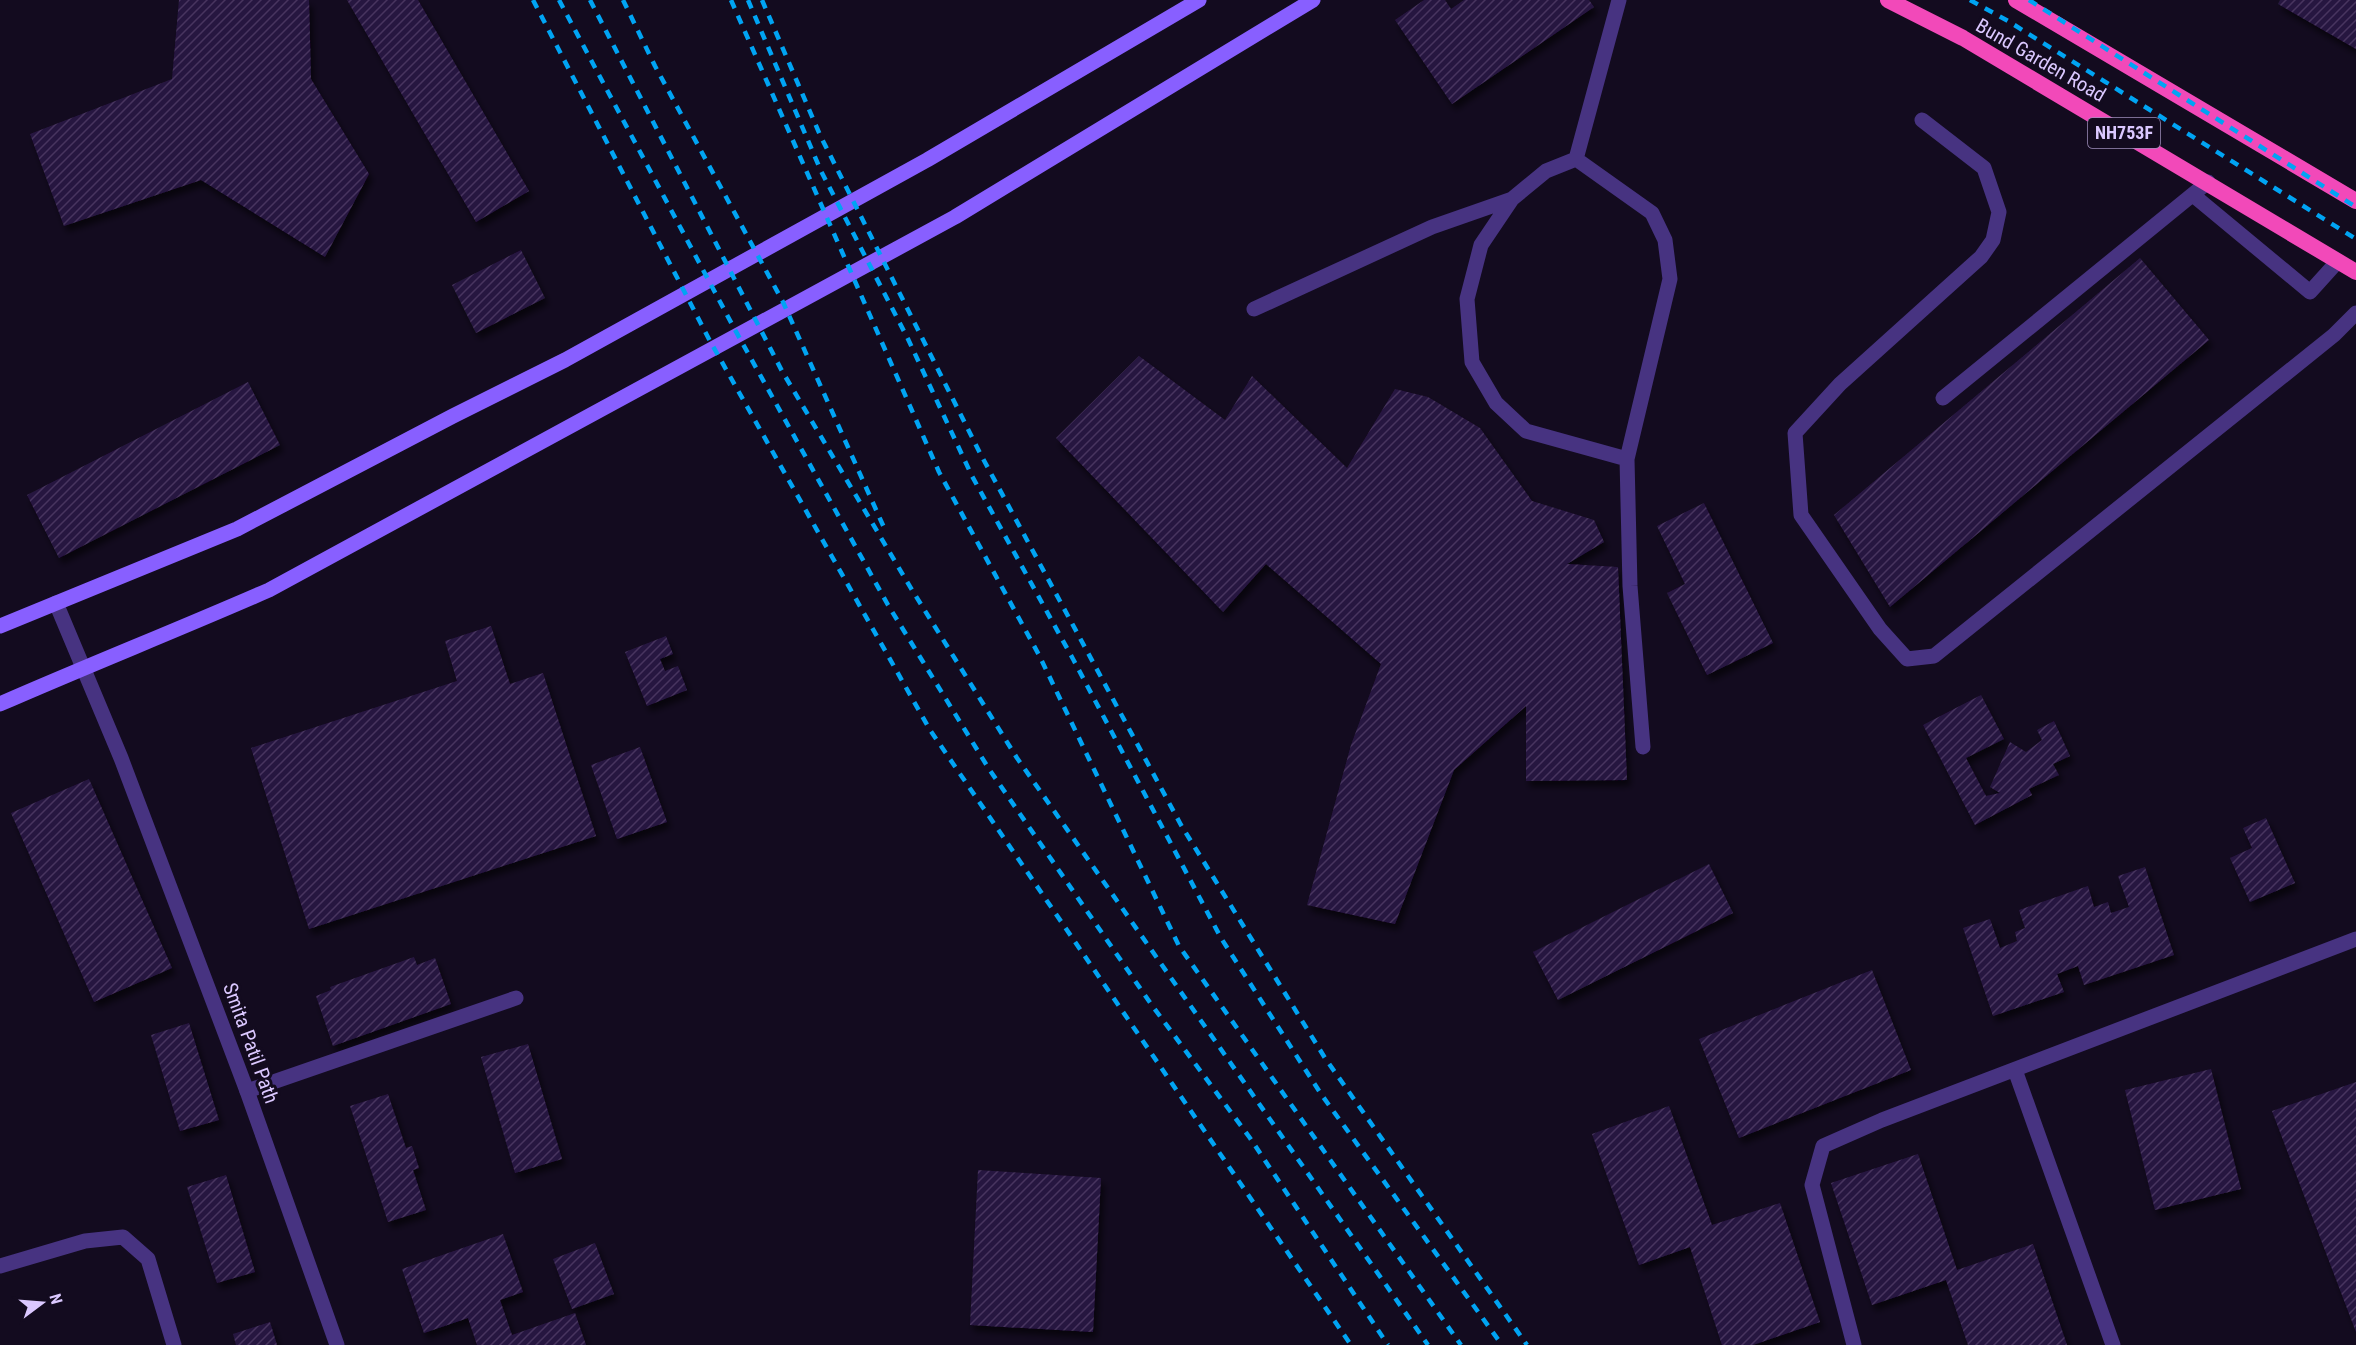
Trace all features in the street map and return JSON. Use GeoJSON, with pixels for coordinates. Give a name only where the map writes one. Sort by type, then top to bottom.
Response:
{"type":"FeatureCollection","features":[{"type":"Feature","properties":{"kind":"highway","name":"Bund Garden Road"},"geometry":{"type":"LineString","coordinates":[[1888,0],[1963,39],[2208,182],[2356,272]]}},
{"type":"Feature","properties":{"kind":"highway","name":"Bund Garden Road"},"geometry":{"type":"LineString","coordinates":[[2016,0],[2356,201]]}},
{"type":"Feature","properties":{"kind":"main road"},"geometry":{"type":"LineString","coordinates":[[0,626],[237,529],[565,360],[927,160],[1199,0]]}},
{"type":"Feature","properties":{"kind":"main road"},"geometry":{"type":"LineString","coordinates":[[0,704],[269,590],[955,217],[1313,0]]}},
{"type":"Feature","properties":{"kind":"street"},"geometry":{"type":"LineString","coordinates":[[1575,159],[1619,0]]}},
{"type":"Feature","properties":{"kind":"street"},"geometry":{"type":"LineString","coordinates":[[1922,120],[1984,168],[1999,212],[1993,240],[1981,257],[1840,384],[1794,433],[1800,515],[1880,629],[1907,659],[1934,656],[2334,335],[2356,313]]}},
{"type":"Feature","properties":{"kind":"street"},"geometry":{"type":"LineString","coordinates":[[1575,159],[1546,171],[1512,199],[1481,245],[1467,299],[1472,362],[1496,403],[1526,430],[1627,459]]}},
{"type":"Feature","properties":{"kind":"street"},"geometry":{"type":"LineString","coordinates":[[1575,159],[1652,213],[1665,240],[1670,279],[1627,459],[1630,586],[1643,747]]}},
{"type":"Feature","properties":{"kind":"street"},"geometry":{"type":"LineString","coordinates":[[1942,398],[2208,182]]}},
{"type":"Feature","properties":{"kind":"street"},"geometry":{"type":"LineString","coordinates":[[2193,195],[2310,292],[2338,261]]}},
{"type":"Feature","properties":{"kind":"street"},"geometry":{"type":"LineString","coordinates":[[1254,309],[1432,226],[1512,199]]}},
{"type":"Feature","properties":{"kind":"street","name":"Smita Patil Path"},"geometry":{"type":"LineString","coordinates":[[56,603],[121,758],[247,1091],[338,1345]]}},
{"type":"Feature","properties":{"kind":"street"},"geometry":{"type":"LineString","coordinates":[[1854,1345],[1812,1185],[1823,1146],[1881,1120],[2356,939]]}},
{"type":"Feature","properties":{"kind":"street"},"geometry":{"type":"LineString","coordinates":[[247,1091],[516,998]]}},
{"type":"Feature","properties":{"kind":"street"},"geometry":{"type":"LineString","coordinates":[[2015,1070],[2113,1345]]}},
{"type":"Feature","properties":{"kind":"street"},"geometry":{"type":"LineString","coordinates":[[0,1266],[85,1241],[123,1237],[148,1259],[174,1345]]}},
{"type":"Feature","properties":{"kind":"building"},"geometry":{"type":"Polygon","coordinates":[[[179,0],[309,0],[311,79],[369,174],[325,257],[201,180],[64,226],[30,134],[172,79],[179,0]]]}},
{"type":"Feature","properties":{"kind":"building"},"geometry":{"type":"Polygon","coordinates":[[[347,0],[418,0],[529,191],[476,222],[347,0]]]}},
{"type":"Feature","properties":{"kind":"building"},"geometry":{"type":"Polygon","coordinates":[[[1424,0],[1445,0],[1451,9],[1464,0],[1589,0],[1594,7],[1452,104],[1395,20],[1424,0]]]}},
{"type":"Feature","properties":{"kind":"building"},"geometry":{"type":"Polygon","coordinates":[[[2280,0],[2356,0],[2356,49],[2278,4],[2280,0]]]}},
{"type":"Feature","properties":{"kind":"building"},"geometry":{"type":"Polygon","coordinates":[[[521,250],[545,298],[476,333],[452,285],[521,250]]]}},
{"type":"Feature","properties":{"kind":"building"},"geometry":{"type":"Polygon","coordinates":[[[2140,258],[2209,340],[1890,607],[1834,515],[2140,258]]]}},
{"type":"Feature","properties":{"kind":"building"},"geometry":{"type":"Polygon","coordinates":[[[1139,356],[1225,420],[1252,376],[1347,468],[1395,389],[1428,397],[1480,428],[1532,501],[1594,520],[1604,542],[1567,564],[1618,567],[1627,780],[1526,781],[1526,706],[1454,770],[1395,924],[1307,905],[1351,745],[1381,664],[1266,564],[1223,612],[1056,438],[1139,356]]]}},
{"type":"Feature","properties":{"kind":"building"},"geometry":{"type":"Polygon","coordinates":[[[248,382],[280,445],[59,558],[27,495],[248,382]]]}},
{"type":"Feature","properties":{"kind":"building"},"geometry":{"type":"Polygon","coordinates":[[[1704,503],[1773,643],[1707,675],[1667,593],[1685,584],[1657,526],[1704,503]]]}},
{"type":"Feature","properties":{"kind":"building"},"geometry":{"type":"Polygon","coordinates":[[[491,626],[510,684],[543,673],[596,836],[309,929],[251,748],[457,681],[445,641],[491,626]]]}},
{"type":"Feature","properties":{"kind":"building"},"geometry":{"type":"Polygon","coordinates":[[[666,636],[673,654],[660,659],[665,671],[678,666],[687,690],[647,706],[625,652],[666,636]]]}},
{"type":"Feature","properties":{"kind":"building"},"geometry":{"type":"Polygon","coordinates":[[[1981,695],[2004,739],[1966,758],[1986,796],[2000,793],[1990,787],[2010,742],[2026,752],[2042,740],[2037,730],[2054,721],[2070,756],[2053,764],[2059,775],[2029,789],[2032,795],[1975,825],[1923,725],[1981,695]]]}},
{"type":"Feature","properties":{"kind":"building"},"geometry":{"type":"Polygon","coordinates":[[[640,747],[667,822],[617,839],[591,765],[640,747]]]}},
{"type":"Feature","properties":{"kind":"building"},"geometry":{"type":"Polygon","coordinates":[[[89,779],[172,968],[94,1002],[11,813],[89,779]]]}},
{"type":"Feature","properties":{"kind":"building"},"geometry":{"type":"Polygon","coordinates":[[[2266,818],[2295,883],[2250,902],[2230,858],[2252,848],[2243,828],[2266,818]]]}},
{"type":"Feature","properties":{"kind":"building"},"geometry":{"type":"Polygon","coordinates":[[[1709,864],[1733,913],[1558,1000],[1533,952],[1709,864]]]}},
{"type":"Feature","properties":{"kind":"building"},"geometry":{"type":"Polygon","coordinates":[[[2145,867],[2174,955],[2084,985],[2078,966],[2057,974],[2064,992],[1993,1016],[1963,928],[1990,919],[2000,948],[2017,941],[2015,932],[2025,928],[2019,910],[2088,886],[2094,907],[2108,902],[2111,913],[2129,907],[2118,876],[2145,867]]]}},
{"type":"Feature","properties":{"kind":"building"},"geometry":{"type":"Polygon","coordinates":[[[414,957],[417,965],[435,958],[451,1004],[333,1046],[316,996],[331,990],[330,987],[414,957]]]}},
{"type":"Feature","properties":{"kind":"building"},"geometry":{"type":"Polygon","coordinates":[[[1872,970],[1911,1070],[1739,1138],[1699,1039],[1872,970]]]}},
{"type":"Feature","properties":{"kind":"building"},"geometry":{"type":"Polygon","coordinates":[[[189,1023],[219,1120],[180,1131],[151,1035],[189,1023]]]}},
{"type":"Feature","properties":{"kind":"building"},"geometry":{"type":"Polygon","coordinates":[[[528,1044],[562,1159],[515,1173],[481,1057],[528,1044]]]}},
{"type":"Feature","properties":{"kind":"building"},"geometry":{"type":"Polygon","coordinates":[[[2211,1069],[2241,1189],[2155,1210],[2125,1090],[2211,1069]]]}},
{"type":"Feature","properties":{"kind":"building"},"geometry":{"type":"Polygon","coordinates":[[[2356,1082],[2356,1332],[2272,1111],[2356,1082]]]}},
{"type":"Feature","properties":{"kind":"building"},"geometry":{"type":"Polygon","coordinates":[[[388,1094],[406,1148],[412,1146],[419,1168],[413,1170],[426,1210],[388,1222],[350,1106],[388,1094]]]}},
{"type":"Feature","properties":{"kind":"building"},"geometry":{"type":"Polygon","coordinates":[[[1669,1106],[1712,1225],[1780,1203],[1820,1322],[1753,1345],[1722,1345],[1690,1247],[1639,1265],[1592,1134],[1669,1106]]]}},
{"type":"Feature","properties":{"kind":"building"},"geometry":{"type":"Polygon","coordinates":[[[1918,1154],[1957,1270],[2033,1244],[2067,1345],[1968,1345],[1946,1280],[1872,1305],[1831,1183],[1918,1154]]]}},
{"type":"Feature","properties":{"kind":"building"},"geometry":{"type":"Polygon","coordinates":[[[978,1170],[1101,1178],[1093,1332],[970,1325],[978,1170]]]}},
{"type":"Feature","properties":{"kind":"building"},"geometry":{"type":"Polygon","coordinates":[[[226,1175],[255,1272],[217,1283],[187,1187],[226,1175]]]}},
{"type":"Feature","properties":{"kind":"building"},"geometry":{"type":"Polygon","coordinates":[[[503,1234],[523,1292],[500,1300],[512,1335],[575,1313],[586,1345],[477,1345],[468,1318],[424,1333],[402,1269],[503,1234]]]}},
{"type":"Feature","properties":{"kind":"building"},"geometry":{"type":"Polygon","coordinates":[[[595,1243],[614,1294],[572,1309],[553,1259],[595,1243]]]}},
{"type":"Feature","properties":{"kind":"building"},"geometry":{"type":"Polygon","coordinates":[[[270,1322],[277,1345],[236,1345],[233,1334],[270,1322]]]}},
{"type":"Feature","properties":{"kind":"railway"},"geometry":{"type":"LineString","coordinates":[[533,0],[710,341],[930,730],[1351,1345]]}},
{"type":"Feature","properties":{"kind":"railway"},"geometry":{"type":"LineString","coordinates":[[559,0],[734,328],[888,605],[989,769],[1151,1004],[1250,1138],[1388,1345]]}},
{"type":"Feature","properties":{"kind":"railway"},"geometry":{"type":"LineString","coordinates":[[590,0],[782,371],[912,590],[1017,758],[1428,1345]]}},
{"type":"Feature","properties":{"kind":"railway"},"geometry":{"type":"LineString","coordinates":[[623,0],[655,66],[783,302],[886,532]]}},
{"type":"Feature","properties":{"kind":"railway"},"geometry":{"type":"LineString","coordinates":[[731,0],[939,472],[1039,655],[1179,946],[1461,1345]]}},
{"type":"Feature","properties":{"kind":"railway"},"geometry":{"type":"LineString","coordinates":[[748,0],[821,171],[908,339],[972,476],[1073,659],[1221,938],[1321,1094],[1502,1345]]}},
{"type":"Feature","properties":{"kind":"railway"},"geometry":{"type":"LineString","coordinates":[[762,0],[820,135],[981,455],[1181,825],[1325,1058],[1527,1345]]}},
{"type":"Feature","properties":{"kind":"railway"},"geometry":{"type":"LineString","coordinates":[[1970,0],[2008,21],[2356,239]]}},
{"type":"Feature","properties":{"kind":"railway"},"geometry":{"type":"LineString","coordinates":[[2029,0],[2356,207]]}}]}
